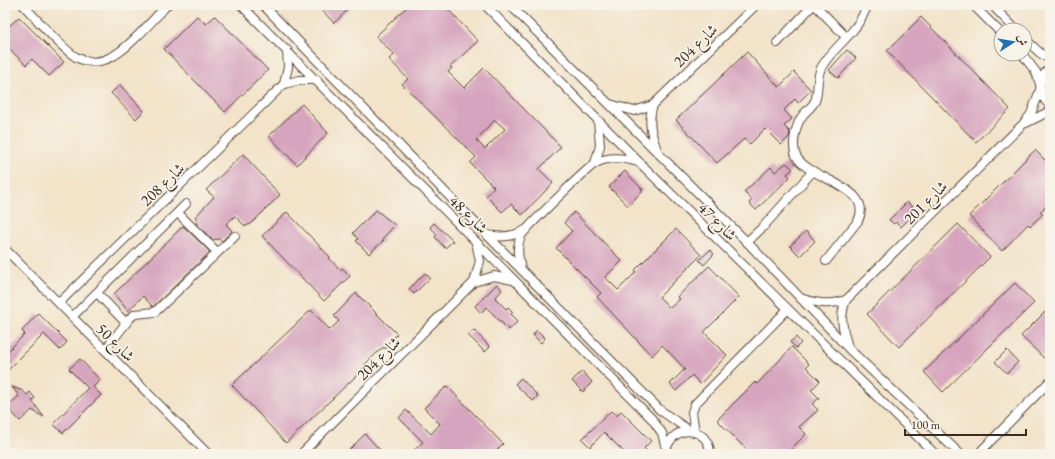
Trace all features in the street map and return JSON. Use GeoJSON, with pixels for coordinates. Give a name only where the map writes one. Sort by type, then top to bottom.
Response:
{"type":"FeatureCollection","features":[{"type":"Feature","properties":{"kind":"street"},"geometry":{"type":"LineString","coordinates":[[23,5],[76,57],[88,61],[101,61],[112,57],[122,49],[167,5]]}},
{"type":"Feature","properties":{"kind":"street","name":"شارع 48"},"geometry":{"type":"LineString","coordinates":[[241,5],[652,418],[662,433],[666,452]]}},
{"type":"Feature","properties":{"kind":"street","name":"شارع 48"},"geometry":{"type":"LineString","coordinates":[[263,5],[521,270],[660,410],[707,441],[710,454]]}},
{"type":"Feature","properties":{"kind":"street","name":"شارع 47"},"geometry":{"type":"LineString","coordinates":[[484,5],[640,163],[935,454]]}},
{"type":"Feature","properties":{"kind":"street","name":"شارع 47"},"geometry":{"type":"LineString","coordinates":[[510,5],[659,156],[747,242],[849,349],[960,454]]}},
{"type":"Feature","properties":{"kind":"street","name":"شارع 204"},"geometry":{"type":"LineString","coordinates":[[607,103],[634,111],[653,105],[756,5]]}},
{"type":"Feature","properties":{"kind":"street"},"geometry":{"type":"LineString","coordinates":[[777,44],[813,5],[846,37]]}},
{"type":"Feature","properties":{"kind":"street"},"geometry":{"type":"LineString","coordinates":[[826,261],[858,221],[862,214],[861,206],[852,195],[835,182],[802,165],[798,160],[794,144],[796,131],[802,116],[814,102],[821,69],[859,22],[868,5]]}},
{"type":"Feature","properties":{"kind":"street"},"geometry":{"type":"LineString","coordinates":[[973,5],[993,25]]}},
{"type":"Feature","properties":{"kind":"street"},"geometry":{"type":"LineString","coordinates":[[992,5],[1008,22]]}},
{"type":"Feature","properties":{"kind":"street"},"geometry":{"type":"LineString","coordinates":[[1033,46],[1050,59]]}},
{"type":"Feature","properties":{"kind":"street"},"geometry":{"type":"LineString","coordinates":[[286,50],[288,67],[284,84],[300,80],[317,80]]}},
{"type":"Feature","properties":{"kind":"street"},"geometry":{"type":"LineString","coordinates":[[1028,62],[1036,72],[1045,100],[1050,105]]}},
{"type":"Feature","properties":{"kind":"street","name":"شارع 201"},"geometry":{"type":"LineString","coordinates":[[846,300],[1024,124],[1031,114],[1044,74],[1050,68]]}},
{"type":"Feature","properties":{"kind":"street","name":"شارع 208"},"geometry":{"type":"LineString","coordinates":[[59,303],[284,84]]}},
{"type":"Feature","properties":{"kind":"street"},"geometry":{"type":"LineString","coordinates":[[653,105],[650,117],[650,130],[659,156]]}},
{"type":"Feature","properties":{"kind":"street","name":"شارع 201"},"geometry":{"type":"LineString","coordinates":[[1024,124],[1050,111]]}},
{"type":"Feature","properties":{"kind":"street"},"geometry":{"type":"LineString","coordinates":[[595,163],[600,137],[598,120]]}},
{"type":"Feature","properties":{"kind":"street"},"geometry":{"type":"LineString","coordinates":[[487,235],[504,237],[519,233],[526,229],[595,163],[618,158],[640,163]]}},
{"type":"Feature","properties":{"kind":"street"},"geometry":{"type":"LineString","coordinates":[[747,242],[763,227],[813,172]]}},
{"type":"Feature","properties":{"kind":"street"},"geometry":{"type":"LineString","coordinates":[[72,317],[98,294],[186,204]]}},
{"type":"Feature","properties":{"kind":"street"},"geometry":{"type":"LineString","coordinates":[[178,213],[217,252]]}},
{"type":"Feature","properties":{"kind":"street"},"geometry":{"type":"LineString","coordinates":[[521,270],[517,253],[518,244],[526,229]]}},
{"type":"Feature","properties":{"kind":"street"},"geometry":{"type":"LineString","coordinates":[[105,350],[135,314],[148,314],[155,312],[235,236]]}},
{"type":"Feature","properties":{"kind":"street","name":"شارع 204"},"geometry":{"type":"LineString","coordinates":[[474,282],[480,261],[476,241]]}},
{"type":"Feature","properties":{"kind":"street","name":"شارع 50"},"geometry":{"type":"LineString","coordinates":[[5,249],[208,454]]}},
{"type":"Feature","properties":{"kind":"street","name":"شارع 204"},"geometry":{"type":"LineString","coordinates":[[301,454],[474,282],[494,276],[515,280]]}},
{"type":"Feature","properties":{"kind":"street"},"geometry":{"type":"LineString","coordinates":[[98,294],[126,323]]}},
{"type":"Feature","properties":{"kind":"street"},"geometry":{"type":"LineString","coordinates":[[798,297],[823,304],[846,300]]}},
{"type":"Feature","properties":{"kind":"street"},"geometry":{"type":"LineString","coordinates":[[846,300],[842,315],[842,323],[849,349]]}},
{"type":"Feature","properties":{"kind":"street"},"geometry":{"type":"LineString","coordinates":[[666,452],[668,444],[674,436],[692,431],[692,412],[695,404],[788,309]]}},
{"type":"Feature","properties":{"kind":"street"},"geometry":{"type":"LineString","coordinates":[[978,454],[1050,380]]}},
{"type":"Feature","properties":{"kind":"street"},"geometry":{"type":"LineString","coordinates":[[926,445],[930,454]]}},
{"type":"Feature","properties":{"kind":"building"},"geometry":{"type":"Polygon","coordinates":[[[317,5],[353,5],[334,23],[317,5]]]}},
{"type":"Feature","properties":{"kind":"building"},"geometry":{"type":"Polygon","coordinates":[[[409,5],[444,5],[478,41],[450,67],[452,68],[448,72],[464,88],[484,68],[561,147],[539,169],[553,183],[522,215],[511,204],[502,212],[486,196],[494,187],[470,163],[476,157],[402,84],[408,79],[389,59],[394,55],[376,36],[409,5]],[[495,120],[476,140],[485,149],[505,129],[495,120]]]}},
{"type":"Feature","properties":{"kind":"building"},"geometry":{"type":"Polygon","coordinates":[[[197,16],[206,24],[215,16],[268,70],[225,112],[164,49],[197,16]]]}},
{"type":"Feature","properties":{"kind":"building"},"geometry":{"type":"Polygon","coordinates":[[[19,17],[64,62],[49,76],[32,59],[26,65],[5,45],[5,30],[19,17]]]}},
{"type":"Feature","properties":{"kind":"building"},"geometry":{"type":"Polygon","coordinates":[[[921,17],[1010,109],[976,142],[887,51],[921,17]]]}},
{"type":"Feature","properties":{"kind":"building"},"geometry":{"type":"Polygon","coordinates":[[[847,50],[856,58],[838,78],[829,70],[847,50]]]}},
{"type":"Feature","properties":{"kind":"building"},"geometry":{"type":"Polygon","coordinates":[[[747,52],[779,87],[794,72],[811,90],[798,103],[795,99],[784,110],[792,119],[784,126],[790,132],[789,137],[781,145],[765,129],[750,144],[744,139],[717,163],[676,120],[747,52]]]}},
{"type":"Feature","properties":{"kind":"building"},"geometry":{"type":"Polygon","coordinates":[[[120,85],[144,111],[136,119],[111,93],[120,85]]]}},
{"type":"Feature","properties":{"kind":"building"},"geometry":{"type":"Polygon","coordinates":[[[302,104],[328,133],[297,165],[269,136],[302,104]]]}},
{"type":"Feature","properties":{"kind":"building"},"geometry":{"type":"Polygon","coordinates":[[[1035,150],[1050,165],[1050,202],[1040,212],[1043,214],[1030,226],[1028,224],[1002,251],[969,216],[1035,150]]]}},
{"type":"Feature","properties":{"kind":"building"},"geometry":{"type":"Polygon","coordinates":[[[243,154],[280,195],[251,224],[245,226],[235,216],[226,224],[232,231],[222,241],[219,239],[212,240],[196,223],[198,221],[195,217],[214,197],[206,190],[243,154]]]}},
{"type":"Feature","properties":{"kind":"building"},"geometry":{"type":"Polygon","coordinates":[[[786,163],[793,169],[787,174],[790,177],[756,210],[749,203],[752,200],[744,192],[771,167],[775,172],[786,163]]]}},
{"type":"Feature","properties":{"kind":"building"},"geometry":{"type":"Polygon","coordinates":[[[625,171],[643,190],[628,206],[609,187],[625,171]]]}},
{"type":"Feature","properties":{"kind":"building"},"geometry":{"type":"Polygon","coordinates":[[[907,202],[917,211],[901,227],[896,222],[894,224],[889,220],[907,202]]]}},
{"type":"Feature","properties":{"kind":"building"},"geometry":{"type":"Polygon","coordinates":[[[376,210],[395,225],[383,238],[384,240],[369,254],[356,241],[358,239],[353,233],[376,210]]]}},
{"type":"Feature","properties":{"kind":"building"},"geometry":{"type":"Polygon","coordinates":[[[287,212],[330,257],[329,258],[340,270],[342,268],[350,276],[324,301],[262,236],[287,212]]]}},
{"type":"Feature","properties":{"kind":"building"},"geometry":{"type":"Polygon","coordinates":[[[574,212],[622,261],[605,277],[618,290],[636,272],[635,270],[676,229],[701,255],[659,297],[670,308],[680,299],[677,297],[709,266],[739,297],[704,332],[727,355],[700,384],[692,375],[676,391],[670,384],[685,369],[662,345],[652,356],[597,297],[601,293],[556,248],[572,231],[564,223],[574,212]]]}},
{"type":"Feature","properties":{"kind":"building"},"geometry":{"type":"Polygon","coordinates":[[[434,223],[453,241],[445,248],[435,237],[437,234],[430,227],[434,223]]]}},
{"type":"Feature","properties":{"kind":"building"},"geometry":{"type":"Polygon","coordinates":[[[958,224],[990,257],[899,347],[867,314],[958,224]]]}},
{"type":"Feature","properties":{"kind":"building"},"geometry":{"type":"Polygon","coordinates":[[[183,226],[210,252],[153,307],[143,296],[128,311],[114,294],[183,226]]]}},
{"type":"Feature","properties":{"kind":"building"},"geometry":{"type":"Polygon","coordinates":[[[806,231],[815,241],[800,256],[790,246],[806,231]]]}},
{"type":"Feature","properties":{"kind":"building"},"geometry":{"type":"Polygon","coordinates":[[[710,250],[714,254],[704,265],[699,260],[710,250]]]}},
{"type":"Feature","properties":{"kind":"building"},"geometry":{"type":"Polygon","coordinates":[[[425,273],[430,278],[414,294],[409,289],[425,273]]]}},
{"type":"Feature","properties":{"kind":"building"},"geometry":{"type":"Polygon","coordinates":[[[1015,283],[1034,303],[943,392],[924,372],[1015,283]]]}},
{"type":"Feature","properties":{"kind":"building"},"geometry":{"type":"Polygon","coordinates":[[[497,284],[502,290],[495,298],[506,309],[508,307],[513,312],[511,314],[518,321],[509,330],[486,307],[481,313],[475,306],[497,284]]]}},
{"type":"Feature","properties":{"kind":"building"},"geometry":{"type":"Polygon","coordinates":[[[356,293],[397,334],[388,343],[387,348],[382,348],[364,365],[365,366],[355,377],[286,443],[232,385],[311,310],[330,330],[339,321],[334,316],[356,293]]]}},
{"type":"Feature","properties":{"kind":"building"},"geometry":{"type":"Polygon","coordinates":[[[1045,312],[1050,317],[1050,364],[1021,336],[1045,312]]]}},
{"type":"Feature","properties":{"kind":"building"},"geometry":{"type":"Polygon","coordinates":[[[38,313],[67,342],[60,350],[44,334],[5,373],[5,354],[25,334],[22,331],[38,313]]]}},
{"type":"Feature","properties":{"kind":"building"},"geometry":{"type":"Polygon","coordinates":[[[474,330],[490,347],[485,352],[468,335],[474,330]]]}},
{"type":"Feature","properties":{"kind":"building"},"geometry":{"type":"Polygon","coordinates":[[[537,330],[545,338],[541,343],[533,335],[537,330]]]}},
{"type":"Feature","properties":{"kind":"building"},"geometry":{"type":"Polygon","coordinates":[[[796,337],[801,343],[796,348],[790,342],[796,337]]]}},
{"type":"Feature","properties":{"kind":"building"},"geometry":{"type":"Polygon","coordinates":[[[792,347],[809,364],[806,367],[820,381],[811,390],[819,398],[812,404],[818,410],[799,427],[806,434],[786,454],[751,454],[717,420],[755,382],[757,384],[792,347]]]}},
{"type":"Feature","properties":{"kind":"building"},"geometry":{"type":"Polygon","coordinates":[[[1007,350],[1018,362],[1007,373],[995,362],[1007,350]]]}},
{"type":"Feature","properties":{"kind":"building"},"geometry":{"type":"Polygon","coordinates":[[[80,359],[100,380],[93,387],[101,395],[63,433],[53,424],[88,388],[69,369],[80,359]]]}},
{"type":"Feature","properties":{"kind":"building"},"geometry":{"type":"Polygon","coordinates":[[[582,371],[592,382],[583,392],[572,381],[582,371]]]}},
{"type":"Feature","properties":{"kind":"building"},"geometry":{"type":"Polygon","coordinates":[[[521,378],[538,396],[533,401],[515,384],[521,378]]]}},
{"type":"Feature","properties":{"kind":"building"},"geometry":{"type":"Polygon","coordinates":[[[447,386],[503,444],[493,454],[410,454],[423,442],[399,418],[406,410],[431,434],[440,424],[424,408],[447,386]]]}},
{"type":"Feature","properties":{"kind":"building"},"geometry":{"type":"Polygon","coordinates":[[[12,387],[23,391],[27,395],[30,392],[35,398],[32,401],[44,417],[32,410],[20,421],[7,407],[19,396],[12,387]]]}},
{"type":"Feature","properties":{"kind":"building"},"geometry":{"type":"Polygon","coordinates":[[[611,411],[616,416],[621,411],[651,441],[644,448],[650,454],[626,454],[604,432],[590,447],[582,439],[611,411]]]}},
{"type":"Feature","properties":{"kind":"building"},"geometry":{"type":"Polygon","coordinates":[[[365,434],[381,451],[378,454],[345,454],[365,434]]]}}]}
